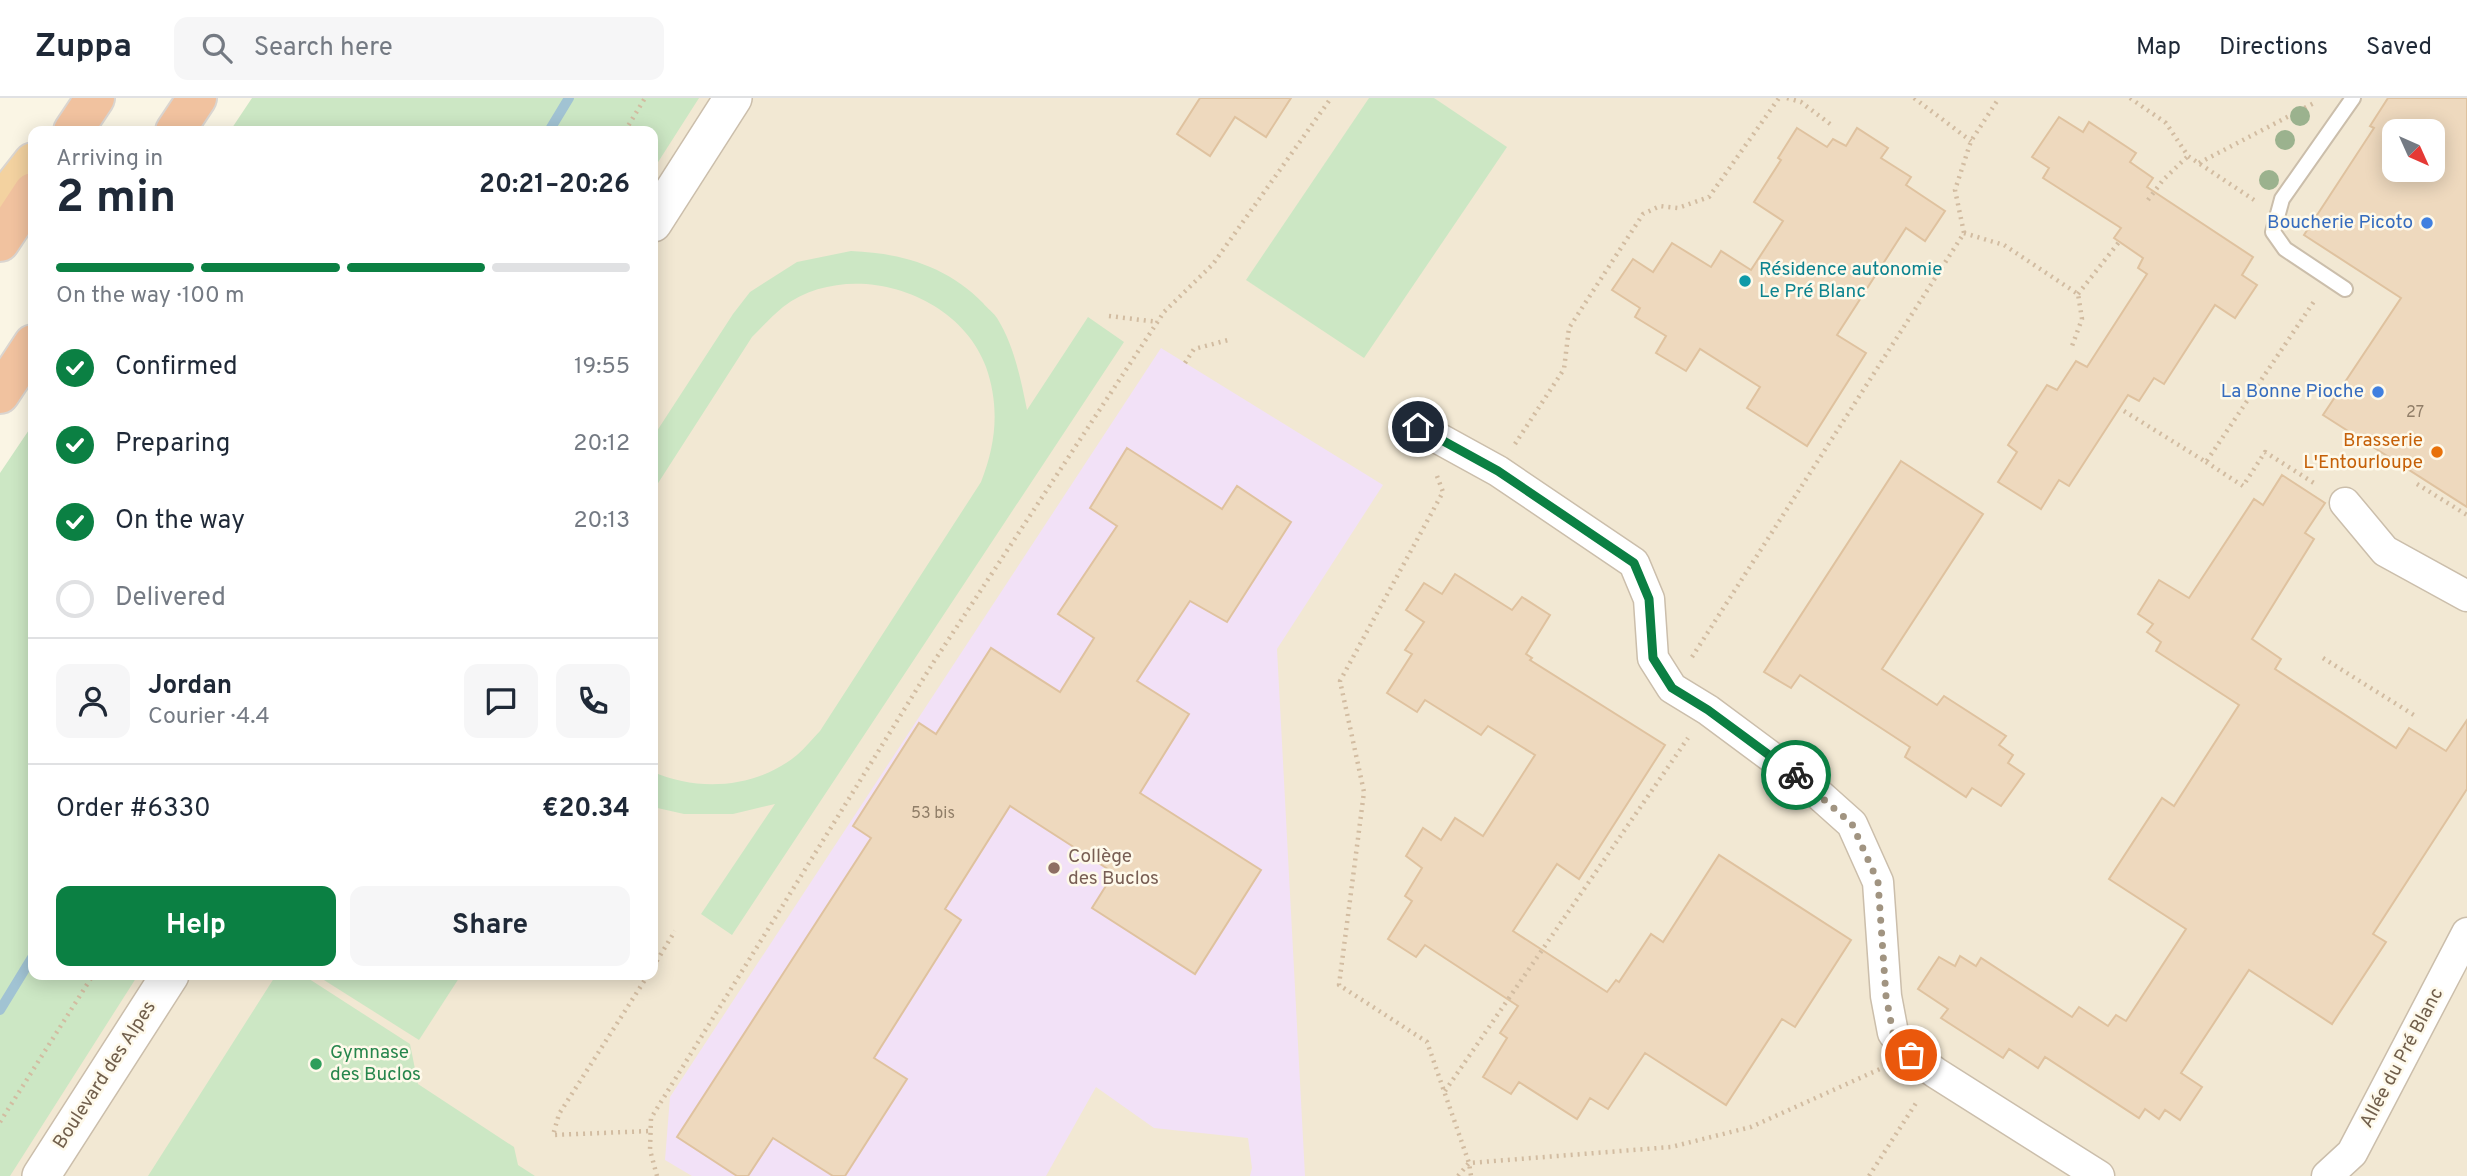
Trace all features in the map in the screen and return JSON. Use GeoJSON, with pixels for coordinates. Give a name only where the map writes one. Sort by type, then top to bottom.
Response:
{"type":"FeatureCollection","features":[{"type":"Feature","properties":{"kind":"highway"},"geometry":{"type":"LineString","coordinates":[[62,126],[84,98]]}},
{"type":"Feature","properties":{"kind":"highway"},"geometry":{"type":"LineString","coordinates":[[77,126],[95,98]]}},
{"type":"Feature","properties":{"kind":"highway"},"geometry":{"type":"LineString","coordinates":[[178,126],[197,98]]}},
{"type":"Feature","properties":{"kind":"highway"},"geometry":{"type":"LineString","coordinates":[[0,204],[28,168]]}},
{"type":"Feature","properties":{"kind":"highway"},"geometry":{"type":"LineString","coordinates":[[0,242],[28,200]]}},
{"type":"Feature","properties":{"kind":"highway"},"geometry":{"type":"LineString","coordinates":[[0,394],[28,352]]}},
{"type":"Feature","properties":{"kind":"street"},"geometry":{"type":"LineString","coordinates":[[658,215],[733,98]]}},
{"type":"Feature","properties":{"kind":"street"},"geometry":{"type":"LineString","coordinates":[[1418,427],[1498,471],[1634,563],[1649,599],[1653,658],[1672,688],[1708,710],[1805,782],[1852,824],[1878,882],[1886,996],[1893,1033],[1911,1055],[1936,1073],[2099,1176]]}},
{"type":"Feature","properties":{"kind":"street"},"geometry":{"type":"LineString","coordinates":[[2344,503],[2385,551],[2467,596]]}},
{"type":"Feature","properties":{"kind":"street","name":"Allée du Pré Blanc"},"geometry":{"type":"LineString","coordinates":[[2327,1176],[2352,1153],[2467,933]]}},
{"type":"Feature","properties":{"kind":"street","name":"Boulevard des Alpes"},"geometry":{"type":"LineString","coordinates":[[41,1176],[167,980]]}},
{"type":"Feature","properties":{"kind":"lane"},"geometry":{"type":"LineString","coordinates":[[2345,289],[2285,249],[2273,232],[2282,199],[2353,98]]}},
{"type":"Feature","properties":{"kind":"path"},"geometry":{"type":"LineString","coordinates":[[628,126],[645,98]]}},
{"type":"Feature","properties":{"kind":"path"},"geometry":{"type":"LineString","coordinates":[[657,1176],[650,1150],[651,1118],[933,663],[1164,312],[1213,264],[1331,98]]}},
{"type":"Feature","properties":{"kind":"path"},"geometry":{"type":"LineString","coordinates":[[1498,471],[1564,369],[1569,328],[1643,214],[1660,206],[1678,208],[1709,197],[1779,98]]}},
{"type":"Feature","properties":{"kind":"path"},"geometry":{"type":"LineString","coordinates":[[1787,98],[1803,100],[1834,127]]}},
{"type":"Feature","properties":{"kind":"path"},"geometry":{"type":"LineString","coordinates":[[1914,98],[1970,141]]}},
{"type":"Feature","properties":{"kind":"path"},"geometry":{"type":"LineString","coordinates":[[1672,688],[1964,233],[1955,190],[1970,141],[1999,98]]}},
{"type":"Feature","properties":{"kind":"path"},"geometry":{"type":"LineString","coordinates":[[2130,98],[2166,123],[2188,156],[2198,163],[2276,215],[2313,222]]}},
{"type":"Feature","properties":{"kind":"path"},"geometry":{"type":"LineString","coordinates":[[2198,163],[2324,98]]}},
{"type":"Feature","properties":{"kind":"path"},"geometry":{"type":"LineString","coordinates":[[2148,200],[2163,180],[2188,156]]}},
{"type":"Feature","properties":{"kind":"path"},"geometry":{"type":"LineString","coordinates":[[1964,233],[2004,246],[2078,294]]}},
{"type":"Feature","properties":{"kind":"path"},"geometry":{"type":"LineString","coordinates":[[2071,346],[2082,319],[2078,294],[2119,242]]}},
{"type":"Feature","properties":{"kind":"path"},"geometry":{"type":"LineString","coordinates":[[2206,462],[2329,279]]}},
{"type":"Feature","properties":{"kind":"path"},"geometry":{"type":"LineString","coordinates":[[1109,316],[1158,322]]}},
{"type":"Feature","properties":{"kind":"path"},"geometry":{"type":"LineString","coordinates":[[1185,363],[1194,349],[1232,339]]}},
{"type":"Feature","properties":{"kind":"path"},"geometry":{"type":"LineString","coordinates":[[2124,411],[2243,486],[2265,452],[2344,503]]}},
{"type":"Feature","properties":{"kind":"path"},"geometry":{"type":"LineString","coordinates":[[1418,427],[1443,492],[1340,681],[1364,792],[1339,985],[1427,1042],[1469,1163],[1471,1176]]}},
{"type":"Feature","properties":{"kind":"path"},"geometry":{"type":"LineString","coordinates":[[2417,484],[2467,514]]}},
{"type":"Feature","properties":{"kind":"path"},"geometry":{"type":"LineString","coordinates":[[2323,659],[2417,718]]}},
{"type":"Feature","properties":{"kind":"path"},"geometry":{"type":"LineString","coordinates":[[1444,1092],[1708,710]]}},
{"type":"Feature","properties":{"kind":"path"},"geometry":{"type":"LineString","coordinates":[[658,959],[676,931]]}},
{"type":"Feature","properties":{"kind":"path"},"geometry":{"type":"LineString","coordinates":[[0,1122],[90,980]]}},
{"type":"Feature","properties":{"kind":"path"},"geometry":{"type":"LineString","coordinates":[[645,980],[559,1114],[553,1135],[650,1132]]}},
{"type":"Feature","properties":{"kind":"path"},"geometry":{"type":"LineString","coordinates":[[1458,1176],[1469,1163],[1671,1147],[1751,1127],[1911,1055]]}},
{"type":"Feature","properties":{"kind":"path"},"geometry":{"type":"LineString","coordinates":[[1869,1176],[1936,1073]]}},
{"type":"Feature","properties":{"kind":"shaded area"},"geometry":{"type":"Polygon","coordinates":[[[574,98],[2467,98],[2467,1176],[0,1176],[77,980],[658,980],[658,126],[641,126],[574,98]]]}},
{"type":"Feature","properties":{"kind":"shaded area","name":"Collège des Buclos"},"geometry":{"type":"Polygon","coordinates":[[[1161,348],[1383,485],[1277,649],[1305,1176],[1250,1176],[1252,1168],[1248,1138],[1154,1128],[1096,1087],[1046,1176],[692,1176],[665,1160],[670,1097],[1161,348]]]}},
{"type":"Feature","properties":{"kind":"green space"},"geometry":{"type":"Polygon","coordinates":[[[252,98],[699,98],[658,162],[658,126],[233,126],[252,98]]]}},
{"type":"Feature","properties":{"kind":"green space"},"geometry":{"type":"Polygon","coordinates":[[[1369,98],[1434,98],[1507,147],[1364,358],[1246,280],[1369,98]]]}},
{"type":"Feature","properties":{"kind":"green space"},"geometry":{"type":"Polygon","coordinates":[[[851,251],[870,252],[922,264],[954,280],[994,314],[1003,328],[1016,363],[1027,410],[1088,317],[1124,342],[732,935],[701,914],[775,804],[733,814],[684,814],[658,808],[658,774],[689,782],[727,783],[764,774],[800,752],[820,731],[981,482],[993,439],[995,411],[986,367],[972,341],[952,319],[927,302],[898,290],[868,284],[838,285],[809,292],[783,307],[752,337],[658,483],[658,429],[750,292],[797,262],[851,251]]]}},
{"type":"Feature","properties":{"kind":"green space"},"geometry":{"type":"Polygon","coordinates":[[[28,431],[28,980],[135,980],[10,1176],[0,1176],[0,473],[28,431]]]}},
{"type":"Feature","properties":{"kind":"green space","name":"Gymnase des Buclos"},"geometry":{"type":"Polygon","coordinates":[[[273,980],[311,980],[410,1044],[418,1084],[514,1147],[518,1165],[535,1176],[148,1176],[273,980]]]}},
{"type":"Feature","properties":{"kind":"green space"},"geometry":{"type":"Polygon","coordinates":[[[324,980],[458,980],[419,1040],[324,980]]]}},
{"type":"Feature","properties":{"kind":"building"},"geometry":{"type":"Polygon","coordinates":[[[1200,98],[1291,98],[1266,137],[1235,117],[1210,156],[1177,134],[1200,98]]]}},
{"type":"Feature","properties":{"kind":"building"},"geometry":{"type":"Polygon","coordinates":[[[2388,98],[2467,98],[2467,507],[2323,415],[2401,298],[2304,235],[2374,128],[2370,126],[2388,98]]]}},
{"type":"Feature","properties":{"kind":"building"},"geometry":{"type":"Polygon","coordinates":[[[2059,117],[2083,132],[2089,122],[2136,153],[2130,162],[2153,178],[2147,187],[2253,257],[2242,275],[2257,285],[2235,318],[2215,305],[2164,384],[2154,378],[2139,401],[2128,395],[2069,486],[2059,480],[2041,509],[1998,482],[2017,452],[2008,445],[2047,385],[2057,390],[2076,361],[2087,367],[2147,274],[2138,268],[2143,258],[2114,238],[2121,228],[2043,178],[2049,168],[2032,157],[2059,117]]]}},
{"type":"Feature","properties":{"kind":"building","name":"Résidence autonomie Le Pré Blanc"},"geometry":{"type":"Polygon","coordinates":[[[1797,128],[1827,147],[1833,139],[1846,146],[1857,128],[1888,148],[1881,158],[1911,177],[1906,185],[1945,211],[1925,241],[1906,228],[1837,335],[1866,353],[1807,446],[1747,408],[1760,387],[1700,349],[1686,371],[1656,353],[1666,336],[1635,317],[1640,308],[1612,290],[1633,259],[1653,272],[1672,243],[1711,267],[1721,251],[1751,270],[1783,221],[1754,202],[1781,160],[1778,158],[1797,128]]]}},
{"type":"Feature","properties":{"kind":"building"},"geometry":{"type":"Polygon","coordinates":[[[1127,448],[1222,509],[1237,486],[1291,522],[1227,622],[1190,601],[1137,681],[1189,714],[1140,793],[1261,870],[1195,974],[1092,908],[1114,873],[1010,806],[945,909],[961,920],[874,1058],[907,1079],[845,1176],[833,1176],[773,1138],[748,1176],[737,1176],[677,1137],[871,838],[853,826],[919,723],[936,734],[991,648],[1060,692],[1094,638],[1058,614],[1117,526],[1090,508],[1127,448]]]}},
{"type":"Feature","properties":{"kind":"building"},"geometry":{"type":"Polygon","coordinates":[[[1901,461],[1983,514],[1882,669],[1937,705],[1944,696],[2006,736],[1999,745],[2013,755],[2008,763],[2024,774],[2001,806],[1972,788],[1966,797],[1905,757],[1910,747],[1800,675],[1791,688],[1764,672],[1901,461]]]}},
{"type":"Feature","properties":{"kind":"building"},"geometry":{"type":"Polygon","coordinates":[[[2282,475],[2325,503],[2305,533],[2314,539],[2252,639],[2281,659],[2275,669],[2396,748],[2409,728],[2446,751],[2467,720],[2467,789],[2373,934],[2386,942],[2332,1024],[2249,970],[2181,1073],[2202,1087],[2180,1120],[2165,1110],[2159,1119],[2145,1109],[2139,1118],[2045,1057],[2038,1068],[2009,1049],[2003,1058],[1941,1018],[1948,1009],[1918,989],[1939,957],[1955,966],[1960,956],[1976,966],[1981,958],[2072,1017],[2079,1007],[2108,1026],[2116,1015],[2126,1021],[2186,929],[2109,879],[2162,798],[2174,806],[2239,705],[2156,651],[2161,642],[2147,632],[2153,624],[2138,614],[2159,580],[2189,598],[2254,499],[2263,505],[2282,475]]]}},
{"type":"Feature","properties":{"kind":"building"},"geometry":{"type":"Polygon","coordinates":[[[1455,574],[1512,610],[1522,597],[1550,615],[1526,654],[1532,658],[1530,660],[1665,745],[1579,879],[1557,864],[1513,931],[1607,992],[1616,980],[1619,982],[1651,934],[1663,942],[1719,855],[1851,940],[1795,1027],[1782,1019],[1726,1105],[1645,1053],[1608,1109],[1590,1098],[1577,1119],[1519,1082],[1511,1094],[1483,1077],[1507,1038],[1500,1033],[1518,1006],[1425,945],[1416,957],[1388,939],[1412,901],[1405,896],[1422,868],[1406,856],[1423,828],[1441,840],[1455,818],[1483,836],[1535,755],[1488,726],[1481,735],[1425,700],[1417,712],[1387,693],[1412,654],[1405,650],[1424,622],[1406,610],[1424,583],[1442,594],[1455,574]]]}},
{"type":"Feature","properties":{"kind":"waterway"},"geometry":{"type":"LineString","coordinates":[[552,126],[569,98]]}},
{"type":"Feature","properties":{"kind":"waterway"},"geometry":{"type":"LineString","coordinates":[[0,1010],[28,964]]}},
{"type":"Feature","properties":{"kind":"way so far"},"geometry":{"type":"LineString","coordinates":[[1796,775],[1852,824],[1878,882],[1886,996],[1893,1033],[1911,1055]]}},
{"type":"Feature","properties":{"kind":"place","name":"Boucherie Picoto"},"geometry":{"type":"Point","coordinates":[2427,223]}},
{"type":"Feature","properties":{"kind":"place","name":"Résidence autonomie Le Pré Blanc"},"geometry":{"type":"Point","coordinates":[1745,281]}},
{"type":"Feature","properties":{"kind":"place","name":"La Bonne Pioche"},"geometry":{"type":"Point","coordinates":[2378,392]}},
{"type":"Feature","properties":{"kind":"place","name":"Brasserie L'Entourloupe"},"geometry":{"type":"Point","coordinates":[2437,452]}},
{"type":"Feature","properties":{"kind":"place","name":"Collège des Buclos"},"geometry":{"type":"Point","coordinates":[1054,868]}},
{"type":"Feature","properties":{"kind":"place","name":"Gymnase des Buclos"},"geometry":{"type":"Point","coordinates":[316,1064]}},
{"type":"Feature","properties":{"kind":"route"},"geometry":{"type":"LineString","coordinates":[[1418,427],[1498,471],[1634,563],[1649,599],[1653,658],[1672,688],[1708,710],[1796,775]]}}]}
